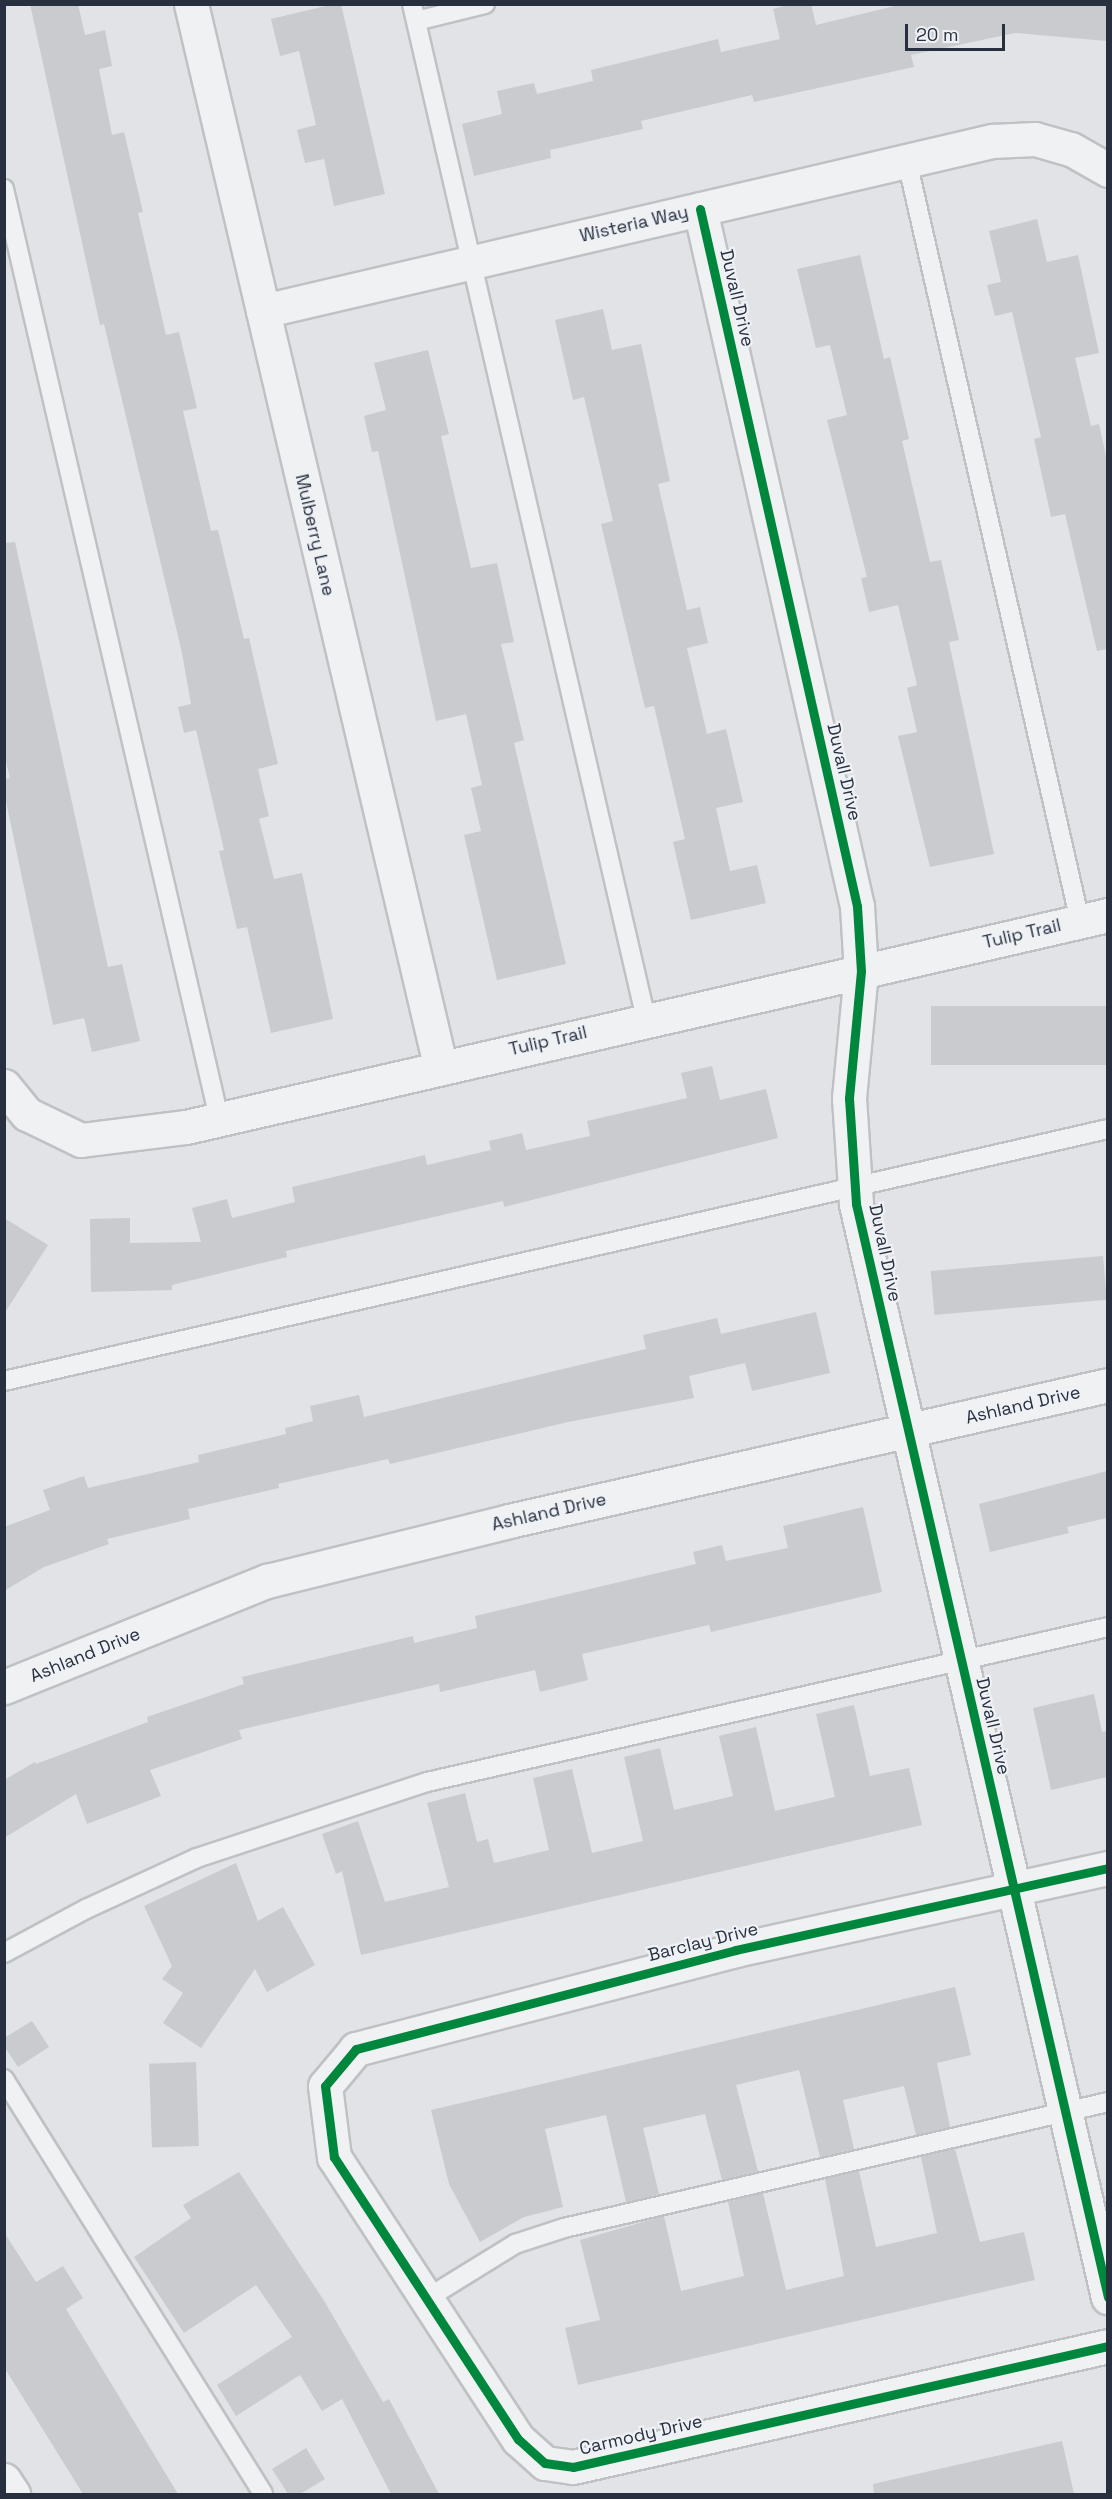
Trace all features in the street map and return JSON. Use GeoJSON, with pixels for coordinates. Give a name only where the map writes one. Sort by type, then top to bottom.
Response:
{"type":"FeatureCollection","features":[{"type":"Feature","properties":{"kind":"street","name":"Mulberry Lane"},"geometry":{"type":"LineString","coordinates":[[191,4],[440,1065]]}},
{"type":"Feature","properties":{"kind":"street","name":"Wisteria Way"},"geometry":{"type":"LineString","coordinates":[[263,311],[992,141],[1035,139],[1071,149],[1107,170]]}},
{"type":"Feature","properties":{"kind":"street","name":"Duvall Drive"},"geometry":{"type":"LineString","coordinates":[[700,209],[857,906],[861,971],[849,1098],[855,1187],[908,1430],[1107,2296]]}},
{"type":"Feature","properties":{"kind":"street","name":"Tulip Trail"},"geometry":{"type":"LineString","coordinates":[[4,1086],[27,1114],[81,1140],[219,1118],[440,1065],[1094,918]]}},
{"type":"Feature","properties":{"kind":"street","name":"Ashland Drive"},"geometry":{"type":"LineString","coordinates":[[4,1687],[267,1581],[509,1521],[1107,1385]]}},
{"type":"Feature","properties":{"kind":"street","name":"Barclay Drive"},"geometry":{"type":"LineString","coordinates":[[324,2086],[356,2049],[736,1950],[1107,1868]]}},
{"type":"Feature","properties":{"kind":"street","name":"Carmody Drive"},"geometry":{"type":"LineString","coordinates":[[324,2086],[334,2157],[518,2439],[545,2463],[573,2467],[1107,2346]]}},
{"type":"Feature","properties":{"kind":"street"},"geometry":{"type":"LineString","coordinates":[[4,2480],[14,2494]]}},
{"type":"Feature","properties":{"kind":"lane"},"geometry":{"type":"LineString","coordinates":[[485,4],[414,13],[474,262],[646,1019]]}},
{"type":"Feature","properties":{"kind":"lane"},"geometry":{"type":"LineString","coordinates":[[907,161],[1094,918]]}},
{"type":"Feature","properties":{"kind":"lane"},"geometry":{"type":"LineString","coordinates":[[4,189],[219,1118]]}},
{"type":"Feature","properties":{"kind":"lane"},"geometry":{"type":"LineString","coordinates":[[4,1381],[1107,1129]]}},
{"type":"Feature","properties":{"kind":"lane"},"geometry":{"type":"LineString","coordinates":[[4,1953],[86,1909],[198,1858],[427,1782],[1107,1627]]}},
{"type":"Feature","properties":{"kind":"lane"},"geometry":{"type":"LineString","coordinates":[[4,2079],[263,2494]]}},
{"type":"Feature","properties":{"kind":"lane"},"geometry":{"type":"LineString","coordinates":[[426,2299],[515,2244],[564,2228],[1107,2102]]}},
{"type":"Feature","properties":{"kind":"building"},"geometry":{"type":"Polygon","coordinates":[[[30,4],[78,4],[85,35],[105,30],[112,66],[99,69],[112,135],[124,132],[143,212],[138,213],[166,335],[179,332],[197,408],[183,411],[211,531],[218,530],[244,639],[249,638],[278,764],[258,769],[269,816],[259,819],[274,879],[302,873],[333,1019],[271,1033],[247,927],[237,929],[219,851],[224,850],[196,730],[184,733],[178,707],[191,704],[182,653],[104,324],[100,325],[30,4]]]}},
{"type":"Feature","properties":{"kind":"building"},"geometry":{"type":"Polygon","coordinates":[[[341,4],[385,194],[334,206],[324,159],[305,163],[297,130],[316,125],[299,51],[280,56],[271,19],[341,4]]]}},
{"type":"Feature","properties":{"kind":"building"},"geometry":{"type":"Polygon","coordinates":[[[791,4],[811,4],[816,25],[903,4],[1107,4],[1107,41],[1015,33],[911,55],[914,67],[754,102],[752,95],[641,121],[643,129],[550,150],[551,158],[474,176],[462,124],[502,114],[497,91],[534,83],[537,94],[593,81],[591,70],[718,39],[721,52],[780,39],[773,9],[791,4]]]}},
{"type":"Feature","properties":{"kind":"building"},"geometry":{"type":"Polygon","coordinates":[[[1037,219],[1047,262],[1078,255],[1099,353],[1075,358],[1091,426],[1099,424],[1107,461],[1107,649],[1097,651],[1065,514],[1051,517],[1034,439],[1041,437],[1012,312],[995,316],[987,285],[1001,282],[989,231],[1037,219]]]}},
{"type":"Feature","properties":{"kind":"building"},"geometry":{"type":"Polygon","coordinates":[[[860,255],[884,359],[890,357],[909,439],[902,441],[930,562],[941,560],[959,640],[949,642],[994,854],[930,867],[898,736],[917,732],[907,688],[917,685],[898,605],[869,612],[861,578],[867,577],[827,420],[847,415],[830,345],[816,348],[797,269],[860,255]]]}},
{"type":"Feature","properties":{"kind":"building"},"geometry":{"type":"Polygon","coordinates":[[[603,309],[612,350],[641,344],[670,481],[658,484],[687,610],[700,607],[708,643],[687,648],[707,734],[726,729],[743,802],[716,808],[730,871],[757,865],[766,903],[691,920],[673,842],[685,839],[654,706],[645,708],[601,524],[613,521],[584,397],[573,400],[555,320],[603,309]]]}},
{"type":"Feature","properties":{"kind":"building"},"geometry":{"type":"Polygon","coordinates":[[[428,350],[449,434],[441,436],[471,568],[497,563],[514,642],[501,644],[524,740],[514,743],[566,964],[497,980],[464,835],[481,831],[471,788],[482,785],[466,714],[436,721],[378,451],[372,452],[364,416],[386,410],[374,363],[428,350]]]}},
{"type":"Feature","properties":{"kind":"building"},"geometry":{"type":"Polygon","coordinates":[[[15,542],[108,967],[122,964],[140,1041],[92,1052],[84,1018],[53,1025],[4,792],[4,779],[10,778],[4,754],[4,543],[15,542]]]}},
{"type":"Feature","properties":{"kind":"building"},"geometry":{"type":"Polygon","coordinates":[[[931,1006],[1107,1006],[1107,1065],[931,1065],[931,1006]]]}},
{"type":"Feature","properties":{"kind":"building"},"geometry":{"type":"Polygon","coordinates":[[[712,1066],[720,1100],[766,1089],[778,1138],[504,1207],[503,1201],[286,1251],[287,1257],[172,1285],[172,1290],[91,1292],[90,1219],[130,1218],[130,1243],[201,1242],[192,1208],[227,1199],[232,1218],[295,1202],[292,1187],[425,1155],[427,1165],[491,1150],[489,1141],[522,1133],[526,1150],[590,1136],[587,1121],[687,1098],[681,1073],[712,1066]]]}},
{"type":"Feature","properties":{"kind":"building"},"geometry":{"type":"Polygon","coordinates":[[[4,1218],[48,1245],[4,1314],[4,1218]]]}},
{"type":"Feature","properties":{"kind":"building"},"geometry":{"type":"Polygon","coordinates":[[[1103,1256],[1107,1300],[934,1315],[931,1271],[1103,1256]]]}},
{"type":"Feature","properties":{"kind":"building"},"geometry":{"type":"Polygon","coordinates":[[[816,1312],[830,1373],[752,1391],[745,1363],[689,1376],[694,1398],[568,1422],[390,1464],[388,1459],[278,1484],[279,1488],[188,1509],[190,1519],[107,1539],[109,1544],[44,1567],[4,1591],[4,1527],[50,1510],[43,1490],[84,1476],[88,1488],[199,1462],[198,1455],[286,1434],[285,1428],[313,1421],[310,1406],[359,1395],[364,1417],[646,1349],[643,1335],[717,1318],[721,1334],[816,1312]]]}},
{"type":"Feature","properties":{"kind":"building"},"geometry":{"type":"Polygon","coordinates":[[[1107,1471],[1107,1518],[1067,1527],[1069,1533],[990,1552],[979,1504],[1107,1471]]]}},
{"type":"Feature","properties":{"kind":"building"},"geometry":{"type":"Polygon","coordinates":[[[863,1507],[882,1592],[711,1632],[709,1625],[582,1654],[588,1680],[540,1692],[535,1670],[440,1692],[439,1684],[239,1730],[242,1739],[150,1770],[161,1796],[87,1824],[76,1794],[4,1838],[4,1780],[35,1762],[36,1764],[148,1722],[147,1717],[244,1684],[242,1677],[413,1636],[414,1643],[477,1628],[475,1616],[696,1564],[693,1552],[722,1545],[726,1561],[788,1548],[783,1526],[863,1507]]]}},
{"type":"Feature","properties":{"kind":"building"},"geometry":{"type":"Polygon","coordinates":[[[1094,1694],[1102,1732],[1107,1731],[1107,1777],[1051,1790],[1033,1708],[1094,1694]]]}},
{"type":"Feature","properties":{"kind":"building"},"geometry":{"type":"Polygon","coordinates":[[[854,1705],[870,1776],[909,1768],[922,1825],[361,1955],[342,1871],[336,1874],[322,1834],[358,1821],[385,1902],[449,1887],[427,1803],[465,1793],[477,1842],[488,1839],[494,1863],[549,1850],[533,1778],[572,1769],[592,1853],[643,1841],[624,1757],[660,1748],[674,1810],[733,1796],[719,1736],[756,1727],[775,1811],[835,1797],[816,1714],[854,1705]]]}},
{"type":"Feature","properties":{"kind":"building"},"geometry":{"type":"Polygon","coordinates":[[[236,1863],[258,1921],[283,1907],[315,1965],[267,1992],[255,1969],[201,2048],[163,2023],[183,1993],[162,1979],[172,1966],[144,1906],[236,1863]]]}},
{"type":"Feature","properties":{"kind":"building"},"geometry":{"type":"Polygon","coordinates":[[[955,1987],[971,2055],[937,2063],[950,2127],[916,2135],[904,2086],[843,2100],[854,2149],[820,2157],[799,2070],[736,2085],[758,2171],[722,2180],[705,2114],[643,2128],[659,2194],[626,2202],[606,2115],[545,2129],[563,2207],[524,2217],[480,2242],[449,2184],[431,2110],[955,1987]]]}},
{"type":"Feature","properties":{"kind":"building"},"geometry":{"type":"Polygon","coordinates":[[[32,2021],[49,2047],[18,2067],[4,2046],[4,2038],[32,2021]]]}},
{"type":"Feature","properties":{"kind":"building"},"geometry":{"type":"Polygon","coordinates":[[[196,2062],[199,2146],[152,2148],[149,2064],[196,2062]]]}},
{"type":"Feature","properties":{"kind":"building"},"geometry":{"type":"Polygon","coordinates":[[[955,2149],[980,2242],[1024,2232],[1035,2280],[578,2385],[565,2328],[600,2320],[580,2240],[664,2216],[681,2291],[744,2276],[728,2202],[763,2193],[786,2290],[844,2276],[825,2179],[859,2171],[876,2247],[937,2233],[921,2157],[955,2149]]]}},
{"type":"Feature","properties":{"kind":"building"},"geometry":{"type":"Polygon","coordinates":[[[239,2172],[323,2299],[383,2402],[389,2399],[439,2494],[391,2494],[342,2399],[322,2411],[300,2375],[236,2416],[217,2385],[292,2337],[256,2285],[184,2333],[134,2257],[191,2218],[183,2205],[239,2172]]]}},
{"type":"Feature","properties":{"kind":"building"},"geometry":{"type":"Polygon","coordinates":[[[4,2232],[36,2282],[63,2266],[83,2298],[66,2309],[178,2494],[83,2494],[4,2367],[4,2232]]]}},
{"type":"Feature","properties":{"kind":"building"},"geometry":{"type":"Polygon","coordinates":[[[1062,2441],[1074,2494],[874,2494],[873,2484],[1062,2441]]]}},
{"type":"Feature","properties":{"kind":"building"},"geometry":{"type":"Polygon","coordinates":[[[306,2448],[325,2479],[300,2494],[288,2494],[272,2469],[306,2448]]]}},
{"type":"Feature","properties":{"kind":"cycle path"},"geometry":{"type":"LineString","coordinates":[[700,209],[857,906],[861,971],[849,1098],[856,1204],[1108,2297]]}},
{"type":"Feature","properties":{"kind":"cycle path"},"geometry":{"type":"LineString","coordinates":[[1108,1868],[736,1950],[356,2049],[325,2086],[334,2157],[518,2439],[545,2463],[573,2467],[1108,2346]]}}]}
